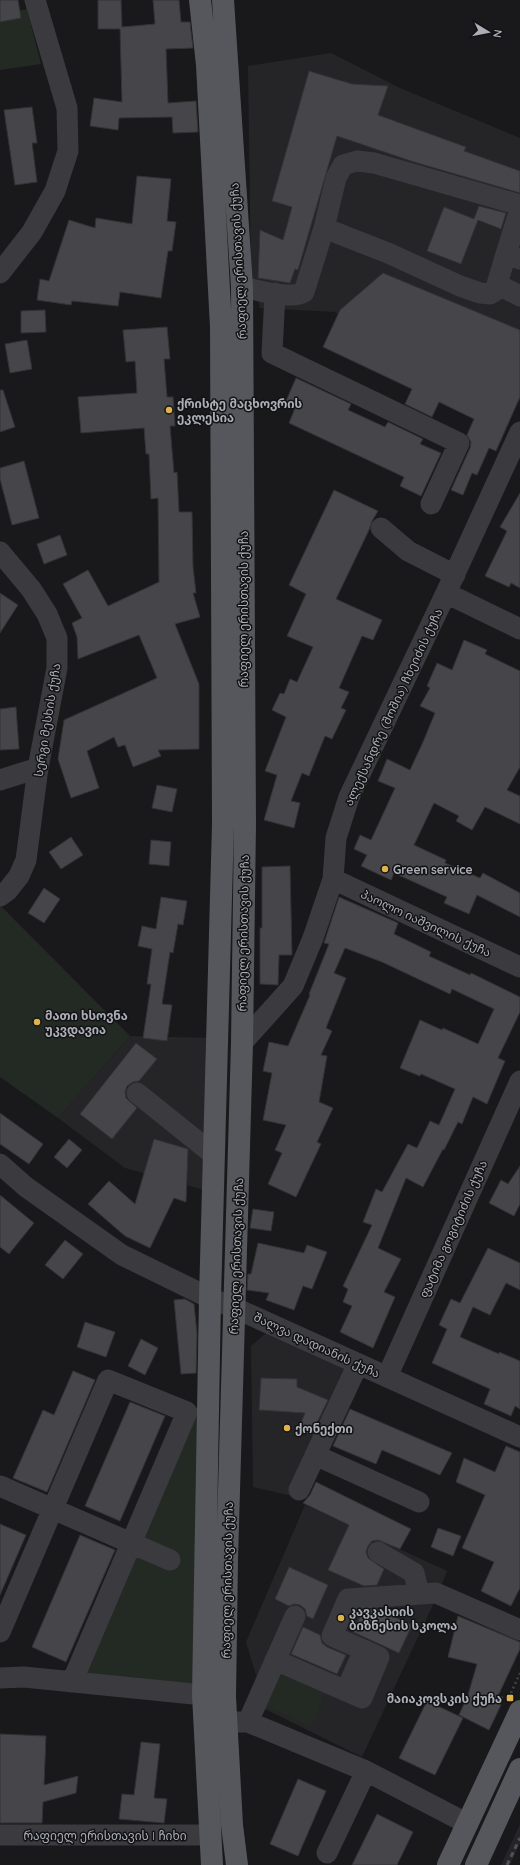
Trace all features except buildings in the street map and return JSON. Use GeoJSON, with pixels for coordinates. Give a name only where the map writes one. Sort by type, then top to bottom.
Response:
{"type":"FeatureCollection","features":[{"type":"Feature","properties":{"kind":"main road","name":"რაფიელ ერისთავის ქუჩა"},"geometry":{"type":"LineString","coordinates":[[200,0],[207,66],[221,327],[223,824],[213,1154],[203,1695],[212,1865]]}},
{"type":"Feature","properties":{"kind":"main road","name":"რაფიელ ერისთავის ქუჩა"},"geometry":{"type":"LineString","coordinates":[[223,0],[242,287],[244,824],[242,1043],[227,1560],[225,1697],[237,1722],[232,1824],[237,1865]]}},
{"type":"Feature","properties":{"kind":"main road"},"geometry":{"type":"LineString","coordinates":[[448,1865],[520,1711]]}},
{"type":"Feature","properties":{"kind":"main road"},"geometry":{"type":"LineString","coordinates":[[476,1865],[520,1769]]}},
{"type":"Feature","properties":{"kind":"street"},"geometry":{"type":"LineString","coordinates":[[0,272],[32,232],[55,191],[68,151],[67,108],[35,0]]}},
{"type":"Feature","properties":{"kind":"street"},"geometry":{"type":"LineString","coordinates":[[242,287],[275,293],[299,294],[304,292],[324,228],[336,178],[343,165],[357,161],[381,165],[520,205]]}},
{"type":"Feature","properties":{"kind":"street"},"geometry":{"type":"LineString","coordinates":[[324,228],[388,253],[460,286],[480,293],[490,294],[495,291],[497,284],[513,256],[520,209]]}},
{"type":"Feature","properties":{"kind":"street"},"geometry":{"type":"LineString","coordinates":[[497,284],[520,296]]}},
{"type":"Feature","properties":{"kind":"street"},"geometry":{"type":"LineString","coordinates":[[275,293],[272,353],[458,443],[432,504]]}},
{"type":"Feature","properties":{"kind":"street","name":"ალექსანდრე (შოშია) ჩხეიძის ქუჩა"},"geometry":{"type":"LineString","coordinates":[[242,1043],[293,986],[313,938],[333,879],[336,838],[349,797],[451,584],[520,432]]}},
{"type":"Feature","properties":{"kind":"street"},"geometry":{"type":"LineString","coordinates":[[380,528],[451,584],[520,630]]}},
{"type":"Feature","properties":{"kind":"street","name":"სერგი მესხის ქუჩა"},"geometry":{"type":"LineString","coordinates":[[0,552],[31,589],[47,614],[57,638],[57,668],[38,768],[26,860],[19,876],[8,890],[0,896]]}},
{"type":"Feature","properties":{"kind":"street"},"geometry":{"type":"LineString","coordinates":[[0,780],[38,768]]}},
{"type":"Feature","properties":{"kind":"street","name":"პაოლო იაშვილის ქუჩა"},"geometry":{"type":"LineString","coordinates":[[333,879],[520,967]]}},
{"type":"Feature","properties":{"kind":"street","name":"ფატიმა გოგიტიძის ქუჩა"},"geometry":{"type":"LineString","coordinates":[[387,1377],[520,1081]]}},
{"type":"Feature","properties":{"kind":"street"},"geometry":{"type":"LineString","coordinates":[[137,1093],[213,1154]]}},
{"type":"Feature","properties":{"kind":"street","name":"შალვა დადიანის ქუჩა"},"geometry":{"type":"LineString","coordinates":[[0,1164],[26,1186],[122,1255],[210,1298],[520,1437]]}},
{"type":"Feature","properties":{"kind":"street"},"geometry":{"type":"LineString","coordinates":[[298,1490],[358,1364]]}},
{"type":"Feature","properties":{"kind":"street"},"geometry":{"type":"LineString","coordinates":[[0,1632],[108,1380],[187,1412],[72,1682]]}},
{"type":"Feature","properties":{"kind":"street"},"geometry":{"type":"LineString","coordinates":[[315,1455],[420,1502]]}},
{"type":"Feature","properties":{"kind":"street"},"geometry":{"type":"LineString","coordinates":[[0,1486],[52,1510],[170,1560]]}},
{"type":"Feature","properties":{"kind":"street"},"geometry":{"type":"LineString","coordinates":[[378,1552],[414,1573],[419,1594]]}},
{"type":"Feature","properties":{"kind":"street"},"geometry":{"type":"LineString","coordinates":[[275,1660],[346,1691],[364,1650],[332,1636],[348,1599],[436,1593],[520,1630]]}},
{"type":"Feature","properties":{"kind":"street"},"geometry":{"type":"LineString","coordinates":[[295,1616],[275,1660],[237,1722],[366,1770],[468,1824]]}},
{"type":"Feature","properties":{"kind":"street"},"geometry":{"type":"LineString","coordinates":[[0,1678],[24,1677],[203,1695]]}},
{"type":"Feature","properties":{"kind":"street"},"geometry":{"type":"LineString","coordinates":[[327,1853],[366,1770]]}},
{"type":"Feature","properties":{"kind":"street","name":"რაფიელ ერისთავის I ჩიხი"},"geometry":{"type":"LineString","coordinates":[[0,1835],[210,1835]]}},
{"type":"Feature","properties":{"kind":"shaded area"},"geometry":{"type":"Polygon","coordinates":[[[27,9],[41,64],[0,70],[0,14],[27,9]]]}},
{"type":"Feature","properties":{"kind":"shaded area"},"geometry":{"type":"Polygon","coordinates":[[[331,53],[400,88],[520,138],[520,401],[335,312],[260,308],[251,277],[248,66],[331,53]]]}},
{"type":"Feature","properties":{"kind":"shaded area"},"geometry":{"type":"Polygon","coordinates":[[[0,905],[130,1036],[58,1118],[0,1077],[0,905]]]}},
{"type":"Feature","properties":{"kind":"shaded area"},"geometry":{"type":"Polygon","coordinates":[[[130,1036],[217,1038],[212,1192],[125,1168],[58,1118],[130,1036]]]}},
{"type":"Feature","properties":{"kind":"shaded area","name":"ქონექთი"},"geometry":{"type":"Polygon","coordinates":[[[266,1333],[350,1368],[292,1496],[253,1487],[251,1346],[266,1333]]]}},
{"type":"Feature","properties":{"kind":"shaded area"},"geometry":{"type":"Polygon","coordinates":[[[208,1406],[203,1695],[72,1682],[187,1412],[208,1406]]]}},
{"type":"Feature","properties":{"kind":"shaded area","name":"კავკასიის ბიზნესის სკოლა"},"geometry":{"type":"Polygon","coordinates":[[[305,1505],[447,1571],[438,1594],[362,1757],[261,1707],[259,1685],[246,1642],[305,1505]]]}},
{"type":"Feature","properties":{"kind":"shaded area"},"geometry":{"type":"Polygon","coordinates":[[[278,1672],[326,1693],[311,1726],[263,1705],[278,1672]]]}},
{"type":"Feature","properties":{"kind":"shaded area"},"geometry":{"type":"Polygon","coordinates":[[[520,1824],[520,1843],[510,1865],[501,1865],[520,1824]]]}},
{"type":"Feature","properties":{"kind":"railway"},"geometry":{"type":"LineString","coordinates":[[507,1865],[520,1838]]}},
{"type":"Feature","properties":{"kind":"place","name":"ქრისტე მაცხოვრის ეკლესია"},"geometry":{"type":"Point","coordinates":[169,410]}},
{"type":"Feature","properties":{"kind":"place","name":"Green service"},"geometry":{"type":"Point","coordinates":[385,869]}},
{"type":"Feature","properties":{"kind":"place","name":"მათი ხსოვნა უკვდავია"},"geometry":{"type":"Point","coordinates":[37,1022]}},
{"type":"Feature","properties":{"kind":"place","name":"ქონექთი"},"geometry":{"type":"Point","coordinates":[287,1428]}},
{"type":"Feature","properties":{"kind":"place","name":"კავკასიის ბიზნესის სკოლა"},"geometry":{"type":"Point","coordinates":[341,1618]}},
{"type":"Feature","properties":{"kind":"place","name":"მაიაკოვსკის ქუჩა"},"geometry":{"type":"Point","coordinates":[510,1698]}}]}
